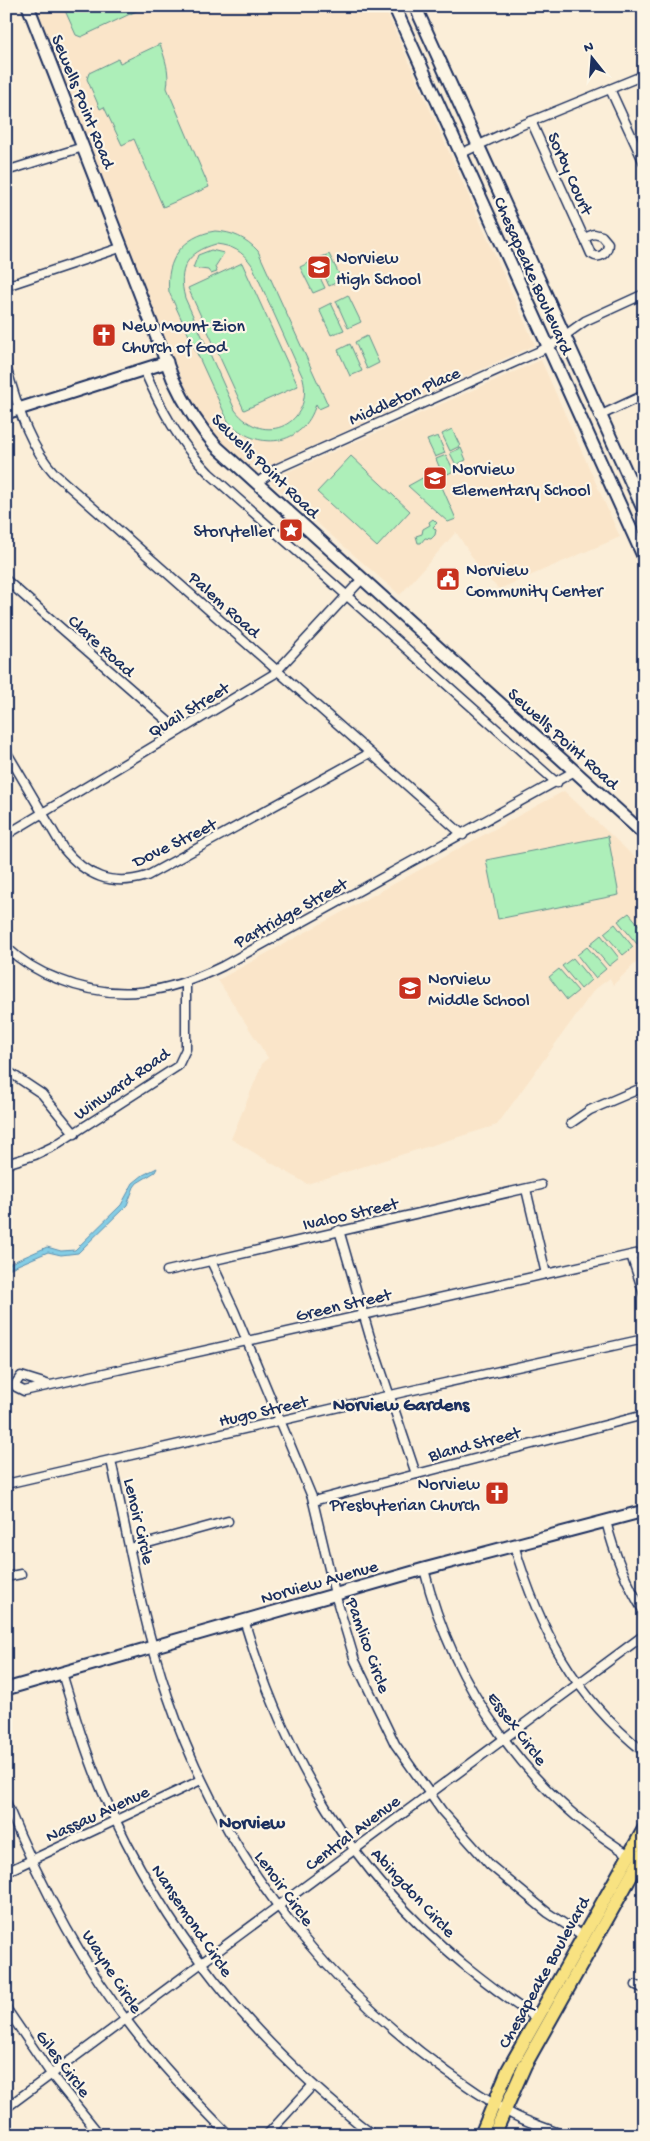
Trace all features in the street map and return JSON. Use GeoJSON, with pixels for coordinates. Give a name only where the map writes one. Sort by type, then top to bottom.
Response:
{"type":"FeatureCollection","features":[{"type":"Feature","properties":{"kind":"main road","name":"Sewells Point Road"},"geometry":{"type":"LineString","coordinates":[[28,6],[167,362],[183,400],[202,430],[217,447],[644,834]]}},
{"type":"Feature","properties":{"kind":"main road","name":"Chesapeake Boulevard"},"geometry":{"type":"LineString","coordinates":[[394,6],[644,558]]}},
{"type":"Feature","properties":{"kind":"main road","name":"Chesapeake Boulevard"},"geometry":{"type":"LineString","coordinates":[[415,6],[599,416],[642,505]]}},
{"type":"Feature","properties":{"kind":"main road"},"geometry":{"type":"LineString","coordinates":[[6,413],[167,362]]}},
{"type":"Feature","properties":{"kind":"main road","name":"Norview Avenue"},"geometry":{"type":"LineString","coordinates":[[6,1689],[424,1569],[644,1511]]}},
{"type":"Feature","properties":{"kind":"main road","name":"Chesapeake Boulevard"},"geometry":{"type":"LineString","coordinates":[[494,2135],[508,2070],[536,2018],[639,1858],[644,1829]]}},
{"type":"Feature","properties":{"kind":"main road","name":"Chesapeake Boulevard"},"geometry":{"type":"LineString","coordinates":[[481,2135],[525,2065],[588,1939]]}},
{"type":"Feature","properties":{"kind":"street"},"geometry":{"type":"LineString","coordinates":[[460,154],[531,121],[644,75]]}},
{"type":"Feature","properties":{"kind":"street"},"geometry":{"type":"LineString","coordinates":[[610,89],[644,163]]}},
{"type":"Feature","properties":{"kind":"street","name":"Sorby Court"},"geometry":{"type":"LineString","coordinates":[[531,121],[584,238]]}},
{"type":"Feature","properties":{"kind":"street"},"geometry":{"type":"LineString","coordinates":[[6,171],[83,146]]}},
{"type":"Feature","properties":{"kind":"street"},"geometry":{"type":"LineString","coordinates":[[6,286],[123,247]]}},
{"type":"Feature","properties":{"kind":"street","name":"Middleton Place"},"geometry":{"type":"LineString","coordinates":[[257,483],[276,469],[547,347],[585,321],[644,294]]}},
{"type":"Feature","properties":{"kind":"street","name":"Palem Road"},"geometry":{"type":"LineString","coordinates":[[6,367],[37,452],[55,474],[190,591],[277,671],[463,835]]}},
{"type":"Feature","properties":{"kind":"street"},"geometry":{"type":"LineString","coordinates":[[144,370],[169,423],[195,460],[557,783]]}},
{"type":"Feature","properties":{"kind":"street"},"geometry":{"type":"LineString","coordinates":[[599,416],[644,395]]}},
{"type":"Feature","properties":{"kind":"street","name":"Quail Street"},"geometry":{"type":"LineString","coordinates":[[6,835],[277,671],[362,579]]}},
{"type":"Feature","properties":{"kind":"street","name":"Clare Road"},"geometry":{"type":"LineString","coordinates":[[6,580],[179,731]]}},
{"type":"Feature","properties":{"kind":"street","name":"Dove Street"},"geometry":{"type":"LineString","coordinates":[[6,751],[63,848],[80,866],[110,880],[136,879],[147,876],[370,753]]}},
{"type":"Feature","properties":{"kind":"street","name":"Partridge Street"},"geometry":{"type":"LineString","coordinates":[[6,947],[33,968],[75,986],[112,993],[165,989],[223,966],[575,772]]}},
{"type":"Feature","properties":{"kind":"street","name":"Winward Road"},"geometry":{"type":"LineString","coordinates":[[6,1164],[35,1155],[75,1134],[178,1066],[186,1049],[186,982]]}},
{"type":"Feature","properties":{"kind":"street"},"geometry":{"type":"LineString","coordinates":[[6,1070],[42,1094],[75,1134]]}},
{"type":"Feature","properties":{"kind":"street"},"geometry":{"type":"LineString","coordinates":[[571,1123],[590,1110],[644,1087]]}},
{"type":"Feature","properties":{"kind":"street","name":"Ivaloo Street"},"geometry":{"type":"LineString","coordinates":[[167,1271],[339,1230],[526,1190],[541,1185]]}},
{"type":"Feature","properties":{"kind":"street"},"geometry":{"type":"LineString","coordinates":[[526,1190],[546,1274]]}},
{"type":"Feature","properties":{"kind":"street"},"geometry":{"type":"LineString","coordinates":[[339,1230],[389,1396],[416,1474]]}},
{"type":"Feature","properties":{"kind":"street","name":"Green Street"},"geometry":{"type":"LineString","coordinates":[[50,1385],[644,1252]]}},
{"type":"Feature","properties":{"kind":"street"},"geometry":{"type":"LineString","coordinates":[[631,1255],[644,1294]]}},
{"type":"Feature","properties":{"kind":"street","name":"Pamlico Circle"},"geometry":{"type":"LineString","coordinates":[[211,1261],[281,1421],[313,1501],[335,1594],[355,1660],[377,1711],[401,1754],[428,1793],[464,1837],[490,1865],[548,1913],[588,1939]]}},
{"type":"Feature","properties":{"kind":"street","name":"Hugo Street"},"geometry":{"type":"LineString","coordinates":[[6,1484],[644,1339]]}},
{"type":"Feature","properties":{"kind":"street","name":"Bland Street"},"geometry":{"type":"LineString","coordinates":[[313,1501],[644,1415]]}},
{"type":"Feature","properties":{"kind":"street","name":"Lenoir Circle"},"geometry":{"type":"LineString","coordinates":[[111,1460],[153,1647],[180,1731],[201,1780],[243,1857],[277,1906],[327,1967],[389,2027],[444,2070],[499,2106],[563,2135]]}},
{"type":"Feature","properties":{"kind":"street"},"geometry":{"type":"LineString","coordinates":[[130,1548],[228,1521]]}},
{"type":"Feature","properties":{"kind":"street"},"geometry":{"type":"LineString","coordinates":[[606,1521],[619,1564],[644,1612]]}},
{"type":"Feature","properties":{"kind":"street"},"geometry":{"type":"LineString","coordinates":[[514,1545],[534,1607],[558,1654],[578,1683],[612,1724],[644,1752]]}},
{"type":"Feature","properties":{"kind":"street","name":"Essex Circle"},"geometry":{"type":"LineString","coordinates":[[424,1569],[439,1619],[452,1652],[473,1694],[503,1739],[555,1798],[598,1834],[639,1858]]}},
{"type":"Feature","properties":{"kind":"street"},"geometry":{"type":"LineString","coordinates":[[6,1577],[21,1574]]}},
{"type":"Feature","properties":{"kind":"street","name":"Abingdon Circle"},"geometry":{"type":"LineString","coordinates":[[244,1620],[265,1686],[294,1753],[330,1817],[354,1849],[412,1917],[448,1951],[512,2002],[536,2018]]}},
{"type":"Feature","properties":{"kind":"street","name":"Central Avenue"},"geometry":{"type":"LineString","coordinates":[[6,2108],[428,1793],[644,1635]]}},
{"type":"Feature","properties":{"kind":"street","name":"Nansemond Circle"},"geometry":{"type":"LineString","coordinates":[[62,1673],[93,1768],[116,1821],[158,1900],[201,1963],[238,2010],[312,2086],[373,2135]]}},
{"type":"Feature","properties":{"kind":"street","name":"Nassau Avenue"},"geometry":{"type":"LineString","coordinates":[[6,1872],[201,1780]]}},
{"type":"Feature","properties":{"kind":"street","name":"Wayne Circle"},"geometry":{"type":"LineString","coordinates":[[6,1802],[31,1861],[65,1926],[125,2018],[187,2093],[228,2135]]}},
{"type":"Feature","properties":{"kind":"street"},"geometry":{"type":"LineString","coordinates":[[636,1985],[644,1989]]}},
{"type":"Feature","properties":{"kind":"street","name":"Giles Circle"},"geometry":{"type":"LineString","coordinates":[[6,2008],[51,2074],[100,2135]]}},
{"type":"Feature","properties":{"kind":"street"},"geometry":{"type":"LineString","coordinates":[[267,2135],[312,2086]]}},
{"type":"Feature","properties":{"kind":"shaded area","name":"Norview High School"},"geometry":{"type":"Polygon","coordinates":[[[34,6],[384,6],[535,345],[253,473],[215,437],[187,393],[34,6]]]}},
{"type":"Feature","properties":{"kind":"shaded area","name":"Norview Elementary School"},"geometry":{"type":"Polygon","coordinates":[[[541,360],[620,537],[499,589],[483,574],[456,532],[400,595],[270,482],[285,473],[541,360]]]}},
{"type":"Feature","properties":{"kind":"shaded area","name":"Norview Middle School"},"geometry":{"type":"Polygon","coordinates":[[[564,791],[644,866],[644,955],[613,985],[610,978],[594,990],[497,1125],[307,1184],[231,1139],[263,1062],[268,1058],[218,980],[564,791]]]}},
{"type":"Feature","properties":{"kind":"green space"},"geometry":{"type":"Polygon","coordinates":[[[63,6],[147,6],[81,37],[76,35],[63,6]]]}},
{"type":"Feature","properties":{"kind":"green space"},"geometry":{"type":"Polygon","coordinates":[[[160,44],[167,71],[167,88],[209,187],[163,207],[134,139],[122,145],[104,107],[100,109],[87,79],[89,73],[118,59],[120,63],[160,44]]]}},
{"type":"Feature","properties":{"kind":"green space"},"geometry":{"type":"Polygon","coordinates":[[[215,231],[233,234],[244,239],[258,251],[328,405],[319,409],[316,404],[310,418],[301,429],[290,436],[278,440],[265,441],[239,431],[228,421],[169,292],[170,270],[178,251],[194,238],[215,231]],[[216,244],[206,247],[191,257],[182,278],[185,298],[235,410],[247,421],[259,428],[272,429],[284,426],[294,418],[301,408],[304,394],[303,378],[252,265],[237,250],[216,244]]]}},
{"type":"Feature","properties":{"kind":"green space"},"geometry":{"type":"Polygon","coordinates":[[[211,250],[224,253],[215,267],[217,272],[211,274],[208,270],[193,268],[198,255],[211,250]]]}},
{"type":"Feature","properties":{"kind":"green space"},"geometry":{"type":"Polygon","coordinates":[[[329,254],[342,280],[329,286],[317,259],[329,254]]]}},
{"type":"Feature","properties":{"kind":"green space"},"geometry":{"type":"Polygon","coordinates":[[[312,261],[325,288],[313,293],[300,267],[312,261]]]}},
{"type":"Feature","properties":{"kind":"green space"},"geometry":{"type":"Polygon","coordinates":[[[242,263],[298,386],[244,410],[188,288],[242,263]]]}},
{"type":"Feature","properties":{"kind":"green space"},"geometry":{"type":"Polygon","coordinates":[[[348,295],[361,322],[348,328],[336,301],[348,295]]]}},
{"type":"Feature","properties":{"kind":"green space"},"geometry":{"type":"Polygon","coordinates":[[[331,303],[344,330],[331,335],[319,309],[331,303]]]}},
{"type":"Feature","properties":{"kind":"green space"},"geometry":{"type":"Polygon","coordinates":[[[367,336],[379,363],[367,369],[355,342],[367,336]]]}},
{"type":"Feature","properties":{"kind":"green space"},"geometry":{"type":"Polygon","coordinates":[[[350,344],[362,371],[350,376],[338,350],[350,344]]]}},
{"type":"Feature","properties":{"kind":"green space"},"geometry":{"type":"Polygon","coordinates":[[[452,429],[460,446],[450,451],[442,434],[452,429]]]}},
{"type":"Feature","properties":{"kind":"green space"},"geometry":{"type":"Polygon","coordinates":[[[438,436],[445,453],[435,457],[427,440],[438,436]]]}},
{"type":"Feature","properties":{"kind":"green space"},"geometry":{"type":"Polygon","coordinates":[[[461,448],[466,460],[456,465],[450,453],[461,448]]]}},
{"type":"Feature","properties":{"kind":"green space"},"geometry":{"type":"Polygon","coordinates":[[[446,455],[454,471],[443,476],[436,459],[446,455]]]}},
{"type":"Feature","properties":{"kind":"green space"},"geometry":{"type":"Polygon","coordinates":[[[351,456],[410,511],[377,547],[317,492],[351,456]]]}},
{"type":"Feature","properties":{"kind":"green space"},"geometry":{"type":"Polygon","coordinates":[[[435,471],[456,519],[448,522],[408,486],[435,471]]]}},
{"type":"Feature","properties":{"kind":"green space"},"geometry":{"type":"Polygon","coordinates":[[[433,519],[437,523],[433,527],[436,530],[435,535],[431,539],[425,538],[421,543],[418,543],[416,536],[422,534],[423,529],[430,525],[429,522],[433,519]]]}},
{"type":"Feature","properties":{"kind":"green space"},"geometry":{"type":"Polygon","coordinates":[[[608,836],[619,895],[498,919],[486,860],[608,836]]]}},
{"type":"Feature","properties":{"kind":"green space"},"geometry":{"type":"Polygon","coordinates":[[[629,913],[644,931],[644,939],[637,944],[618,921],[629,913]]]}},
{"type":"Feature","properties":{"kind":"green space"},"geometry":{"type":"Polygon","coordinates":[[[615,924],[633,947],[623,955],[604,933],[615,924]]]}},
{"type":"Feature","properties":{"kind":"green space"},"geometry":{"type":"Polygon","coordinates":[[[601,935],[619,958],[609,966],[590,944],[601,935]]]}},
{"type":"Feature","properties":{"kind":"green space"},"geometry":{"type":"Polygon","coordinates":[[[587,947],[606,969],[595,978],[577,955],[587,947]]]}},
{"type":"Feature","properties":{"kind":"green space"},"geometry":{"type":"Polygon","coordinates":[[[573,958],[591,980],[581,989],[562,966],[573,958]]]}},
{"type":"Feature","properties":{"kind":"green space"},"geometry":{"type":"Polygon","coordinates":[[[559,969],[578,991],[567,1000],[549,977],[559,969]]]}},
{"type":"Feature","properties":{"kind":"water"},"geometry":{"type":"Polygon","coordinates":[[[157,1168],[155,1172],[137,1183],[127,1205],[78,1253],[61,1255],[48,1252],[6,1270],[6,1265],[47,1247],[61,1251],[75,1250],[121,1205],[133,1183],[157,1168]]]}},
{"type":"Feature","properties":{"kind":"place","name":"Norview High School"},"geometry":{"type":"Point","coordinates":[319,267]}},
{"type":"Feature","properties":{"kind":"place","name":"New Mount Zion Church of God"},"geometry":{"type":"Point","coordinates":[104,335]}},
{"type":"Feature","properties":{"kind":"place","name":"Norview Elementary School"},"geometry":{"type":"Point","coordinates":[435,478]}},
{"type":"Feature","properties":{"kind":"place","name":"Storyteller"},"geometry":{"type":"Point","coordinates":[291,530]}},
{"type":"Feature","properties":{"kind":"place","name":"Norview Community Center"},"geometry":{"type":"Point","coordinates":[448,579]}},
{"type":"Feature","properties":{"kind":"place","name":"Norview Middle School"},"geometry":{"type":"Point","coordinates":[410,988]}},
{"type":"Feature","properties":{"kind":"place","name":"Norview Presbyterian Church"},"geometry":{"type":"Point","coordinates":[497,1493]}},
{"type":"Feature","properties":{"kind":"district","name":"Norview Gardens"},"geometry":{"type":"Point","coordinates":[401,1403]}},
{"type":"Feature","properties":{"kind":"district","name":"Norview"},"geometry":{"type":"Point","coordinates":[252,1821]}}]}
